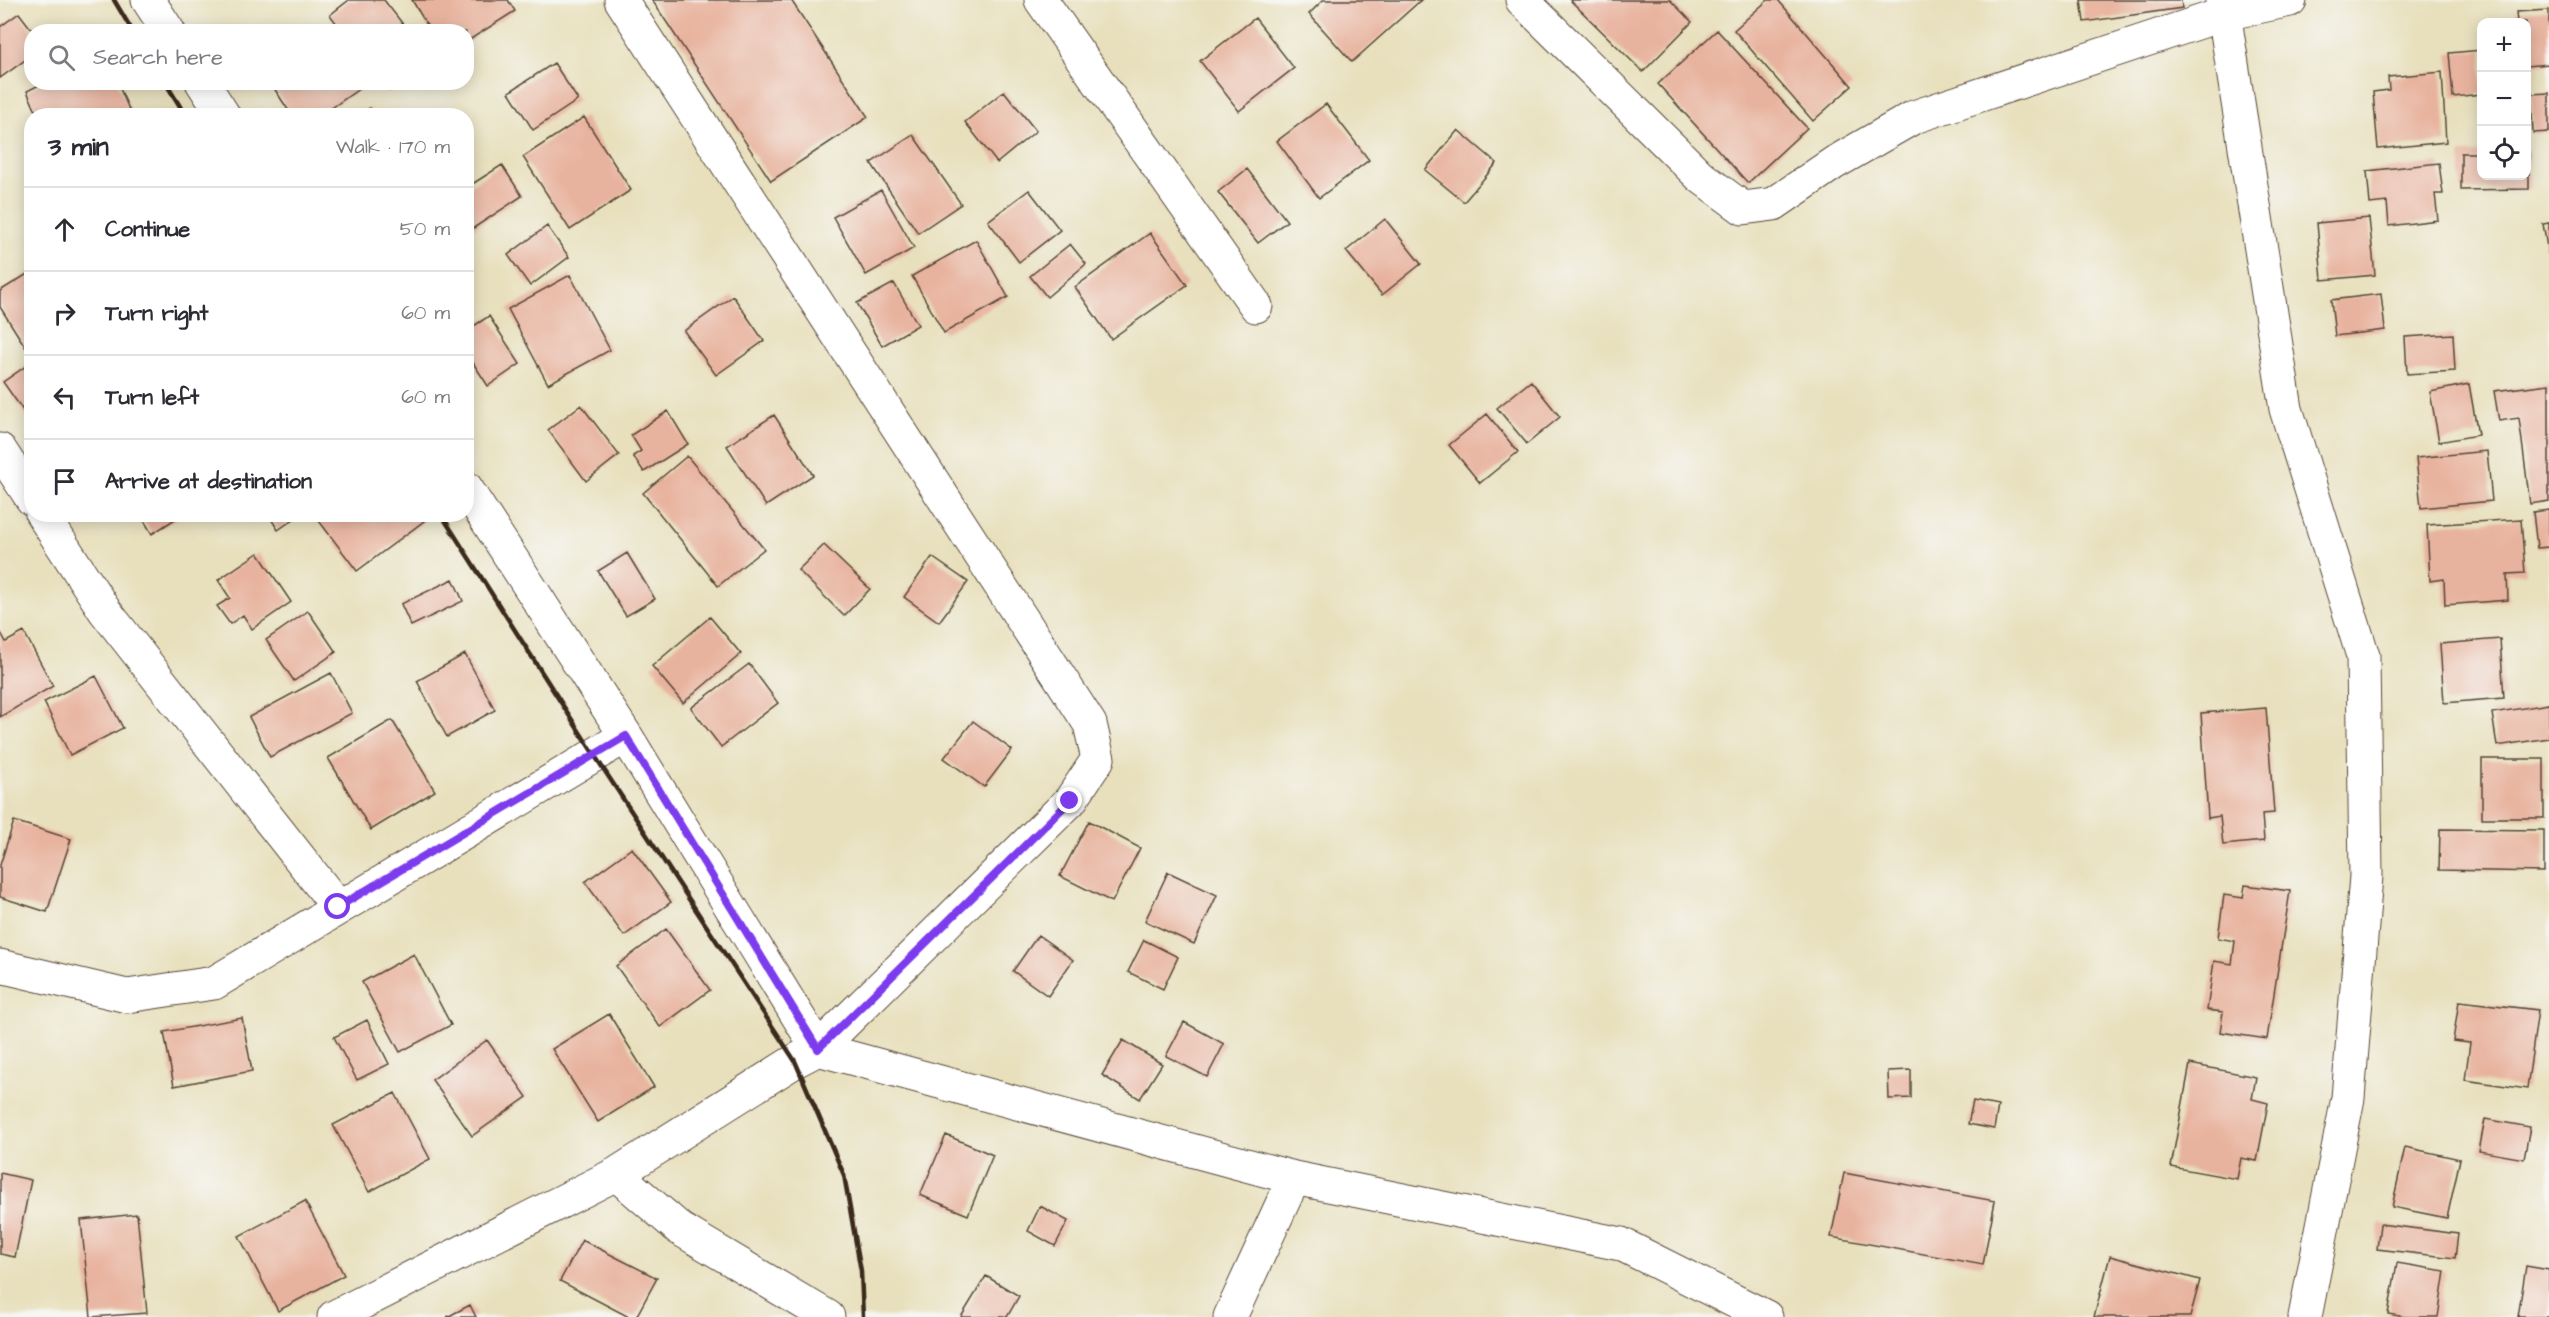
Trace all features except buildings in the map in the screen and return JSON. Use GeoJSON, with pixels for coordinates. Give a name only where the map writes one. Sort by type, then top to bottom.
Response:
{"type":"FeatureCollection","features":[{"type":"Feature","properties":{"kind":"street"},"geometry":{"type":"LineString","coordinates":[[148,0],[164,24]]}},
{"type":"Feature","properties":{"kind":"street"},"geometry":{"type":"LineString","coordinates":[[334,1317],[616,1174],[795,1061],[818,1049],[1070,801],[1098,759],[1090,723],[621,0]]}},
{"type":"Feature","properties":{"kind":"street"},"geometry":{"type":"LineString","coordinates":[[1041,0],[1256,306]]}},
{"type":"Feature","properties":{"kind":"street"},"geometry":{"type":"LineString","coordinates":[[1522,0],[1701,177],[1743,208],[1774,204],[1834,163],[1914,117],[2223,7],[2290,0]]}},
{"type":"Feature","properties":{"kind":"street"},"geometry":{"type":"LineString","coordinates":[[2223,7],[2286,409],[2363,656],[2366,876],[2349,1086],[2305,1317]]}},
{"type":"Feature","properties":{"kind":"street"},"geometry":{"type":"LineString","coordinates":[[207,90],[219,108]]}},
{"type":"Feature","properties":{"kind":"street"},"geometry":{"type":"LineString","coordinates":[[0,450],[24,487]]}},
{"type":"Feature","properties":{"kind":"street"},"geometry":{"type":"LineString","coordinates":[[474,500],[626,736],[818,1049],[1294,1178],[1621,1244],[1766,1317]]}},
{"type":"Feature","properties":{"kind":"street"},"geometry":{"type":"LineString","coordinates":[[47,522],[105,611],[338,907]]}},
{"type":"Feature","properties":{"kind":"street"},"geometry":{"type":"LineString","coordinates":[[0,966],[127,996],[214,983],[626,736]]}},
{"type":"Feature","properties":{"kind":"street"},"geometry":{"type":"LineString","coordinates":[[616,1174],[681,1229],[828,1317]]}},
{"type":"Feature","properties":{"kind":"street"},"geometry":{"type":"LineString","coordinates":[[1230,1317],[1294,1178]]}},
{"type":"Feature","properties":{"kind":"railway"},"geometry":{"type":"LineString","coordinates":[[114,0],[128,24]]}},
{"type":"Feature","properties":{"kind":"railway"},"geometry":{"type":"LineString","coordinates":[[170,90],[181,108]]}},
{"type":"Feature","properties":{"kind":"railway"},"geometry":{"type":"LineString","coordinates":[[446,522],[595,756],[795,1061],[844,1175],[861,1271],[863,1317]]}},
{"type":"Feature","properties":{"kind":"route"},"geometry":{"type":"LineString","coordinates":[[338,907],[626,736],[818,1049],[1070,801]]}}]}
